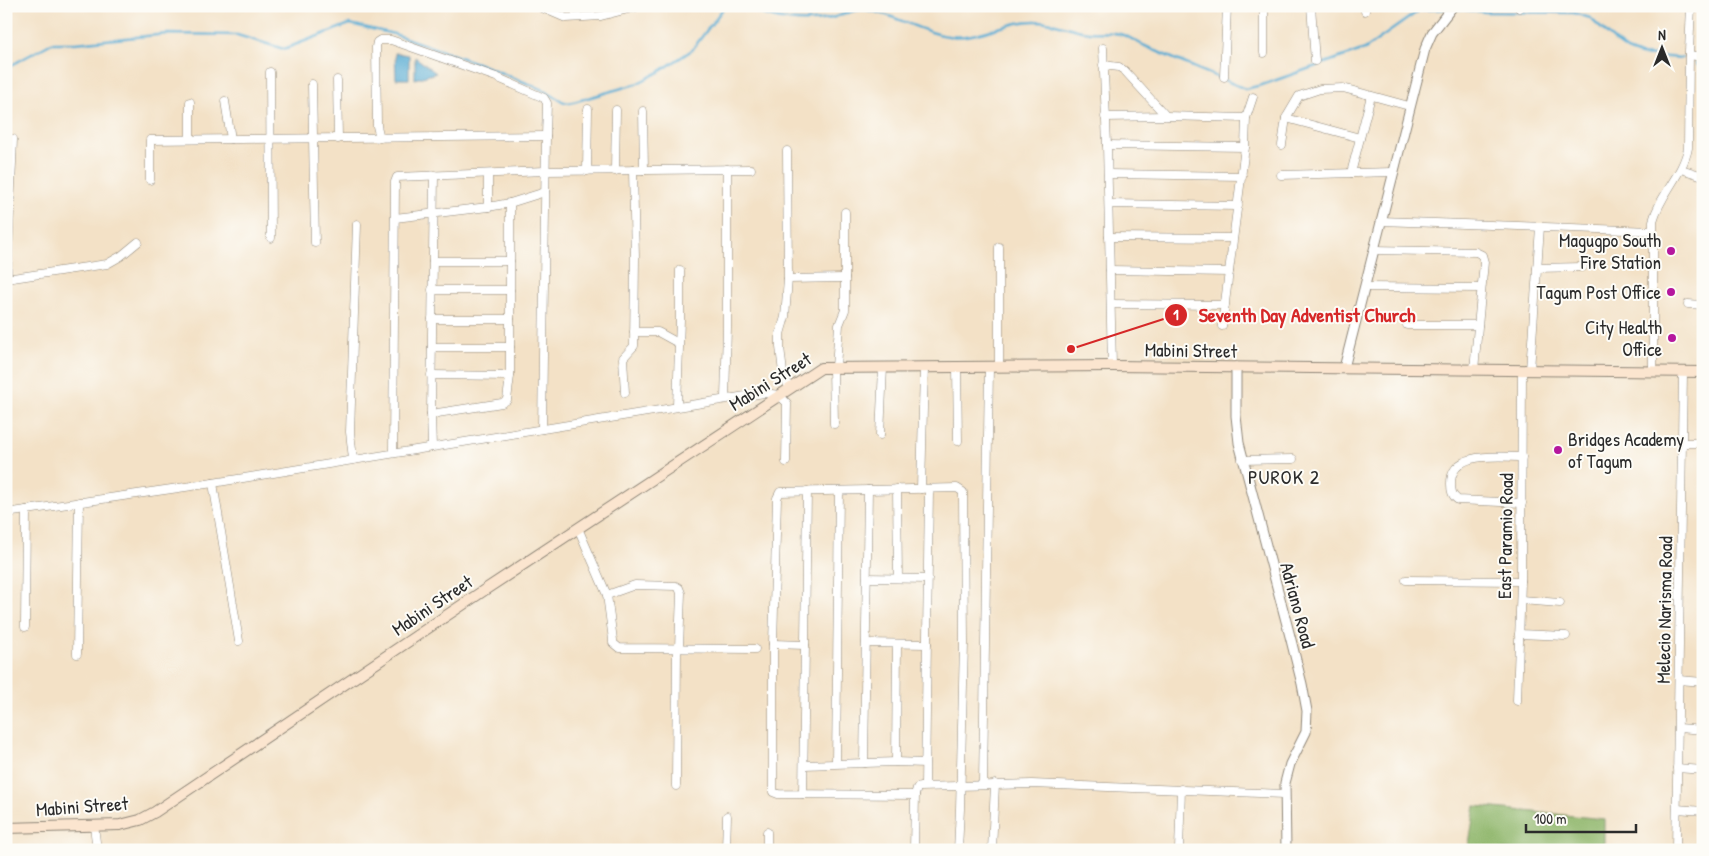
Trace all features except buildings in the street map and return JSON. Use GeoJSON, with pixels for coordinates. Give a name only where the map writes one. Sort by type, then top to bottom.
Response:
{"type":"FeatureCollection","features":[{"type":"Feature","properties":{"kind":"main road","name":"Mabini Street"},"geometry":{"type":"LineString","coordinates":[[6,828],[120,825],[140,820],[176,800],[578,528],[816,370],[835,367],[1112,366],[1703,372]]}},
{"type":"Feature","properties":{"kind":"street"},"geometry":{"type":"LineString","coordinates":[[538,6],[566,18],[601,16],[640,6]]}},
{"type":"Feature","properties":{"kind":"street"},"geometry":{"type":"LineString","coordinates":[[1224,77],[1227,6]]}},
{"type":"Feature","properties":{"kind":"street"},"geometry":{"type":"LineString","coordinates":[[1264,6],[1264,52]]}},
{"type":"Feature","properties":{"kind":"street"},"geometry":{"type":"LineString","coordinates":[[1311,6],[1315,61]]}},
{"type":"Feature","properties":{"kind":"street"},"geometry":{"type":"LineString","coordinates":[[1344,368],[1409,106],[1428,40],[1453,6]]}},
{"type":"Feature","properties":{"kind":"street"},"geometry":{"type":"LineString","coordinates":[[1653,371],[1652,232],[1656,211],[1686,158],[1689,136],[1691,6]]}},
{"type":"Feature","properties":{"kind":"street"},"geometry":{"type":"LineString","coordinates":[[380,138],[377,126],[376,47],[377,42],[384,39],[496,77],[544,98],[546,103],[546,136],[542,429]]}},
{"type":"Feature","properties":{"kind":"street"},"geometry":{"type":"LineString","coordinates":[[1103,48],[1112,366]]}},
{"type":"Feature","properties":{"kind":"street"},"geometry":{"type":"LineString","coordinates":[[1689,55],[1703,57]]}},
{"type":"Feature","properties":{"kind":"street"},"geometry":{"type":"LineString","coordinates":[[1104,65],[1119,67],[1125,71],[1166,116]]}},
{"type":"Feature","properties":{"kind":"street"},"geometry":{"type":"LineString","coordinates":[[270,72],[271,238]]}},
{"type":"Feature","properties":{"kind":"street"},"geometry":{"type":"LineString","coordinates":[[337,80],[338,139]]}},
{"type":"Feature","properties":{"kind":"street"},"geometry":{"type":"LineString","coordinates":[[312,84],[315,243]]}},
{"type":"Feature","properties":{"kind":"street"},"geometry":{"type":"LineString","coordinates":[[1282,145],[1286,118],[1299,96],[1320,89],[1342,88],[1409,106]]}},
{"type":"Feature","properties":{"kind":"street"},"geometry":{"type":"LineString","coordinates":[[1350,173],[1371,96]]}},
{"type":"Feature","properties":{"kind":"street"},"geometry":{"type":"LineString","coordinates":[[1222,326],[1242,176],[1246,118],[1253,97]]}},
{"type":"Feature","properties":{"kind":"street"},"geometry":{"type":"LineString","coordinates":[[225,101],[231,138]]}},
{"type":"Feature","properties":{"kind":"street"},"geometry":{"type":"LineString","coordinates":[[190,102],[190,139]]}},
{"type":"Feature","properties":{"kind":"street"},"geometry":{"type":"LineString","coordinates":[[587,171],[588,110]]}},
{"type":"Feature","properties":{"kind":"street"},"geometry":{"type":"LineString","coordinates":[[615,170],[616,110]]}},
{"type":"Feature","properties":{"kind":"street"},"geometry":{"type":"LineString","coordinates":[[643,111],[644,170]]}},
{"type":"Feature","properties":{"kind":"street"},"geometry":{"type":"LineString","coordinates":[[1105,117],[1246,118]]}},
{"type":"Feature","properties":{"kind":"street"},"geometry":{"type":"LineString","coordinates":[[1286,118],[1360,138]]}},
{"type":"Feature","properties":{"kind":"street"},"geometry":{"type":"LineString","coordinates":[[150,180],[150,140],[546,136]]}},
{"type":"Feature","properties":{"kind":"street"},"geometry":{"type":"LineString","coordinates":[[13,139],[6,279],[107,264],[121,256],[138,242]]}},
{"type":"Feature","properties":{"kind":"street"},"geometry":{"type":"LineString","coordinates":[[1107,145],[1245,147]]}},
{"type":"Feature","properties":{"kind":"street"},"geometry":{"type":"LineString","coordinates":[[787,151],[788,279],[785,317],[780,334],[780,347],[783,373],[789,388]]}},
{"type":"Feature","properties":{"kind":"street"},"geometry":{"type":"LineString","coordinates":[[393,453],[395,182],[397,178],[545,171],[751,169]]}},
{"type":"Feature","properties":{"kind":"street"},"geometry":{"type":"LineString","coordinates":[[1681,169],[1703,176]]}},
{"type":"Feature","properties":{"kind":"street"},"geometry":{"type":"LineString","coordinates":[[624,393],[623,358],[634,346],[632,170]]}},
{"type":"Feature","properties":{"kind":"street"},"geometry":{"type":"LineString","coordinates":[[725,398],[727,170]]}},
{"type":"Feature","properties":{"kind":"street"},"geometry":{"type":"LineString","coordinates":[[1281,174],[1393,172]]}},
{"type":"Feature","properties":{"kind":"street"},"geometry":{"type":"LineString","coordinates":[[488,174],[488,207]]}},
{"type":"Feature","properties":{"kind":"street"},"geometry":{"type":"LineString","coordinates":[[1108,174],[1242,176]]}},
{"type":"Feature","properties":{"kind":"street"},"geometry":{"type":"LineString","coordinates":[[432,447],[430,414],[434,175]]}},
{"type":"Feature","properties":{"kind":"street"},"geometry":{"type":"LineString","coordinates":[[395,218],[488,207],[510,203],[545,192]]}},
{"type":"Feature","properties":{"kind":"street"},"geometry":{"type":"LineString","coordinates":[[430,414],[505,402],[508,397],[510,376],[510,203]]}},
{"type":"Feature","properties":{"kind":"street"},"geometry":{"type":"LineString","coordinates":[[1108,204],[1238,206]]}},
{"type":"Feature","properties":{"kind":"street"},"geometry":{"type":"LineString","coordinates":[[834,424],[835,367],[839,325],[844,310],[845,212]]}},
{"type":"Feature","properties":{"kind":"street"},"geometry":{"type":"LineString","coordinates":[[1381,221],[1652,232]]}},
{"type":"Feature","properties":{"kind":"street"},"geometry":{"type":"LineString","coordinates":[[353,459],[350,432],[356,224]]}},
{"type":"Feature","properties":{"kind":"street","name":"East Paramio Road"},"geometry":{"type":"LineString","coordinates":[[1517,702],[1521,600],[1522,457],[1526,370],[1540,226]]}},
{"type":"Feature","properties":{"kind":"street"},"geometry":{"type":"LineString","coordinates":[[1109,237],[1234,238]]}},
{"type":"Feature","properties":{"kind":"street"},"geometry":{"type":"LineString","coordinates":[[983,784],[999,247]]}},
{"type":"Feature","properties":{"kind":"street"},"geometry":{"type":"LineString","coordinates":[[1374,250],[1480,253],[1484,262],[1474,370]]}},
{"type":"Feature","properties":{"kind":"street"},"geometry":{"type":"LineString","coordinates":[[433,261],[510,261]]}},
{"type":"Feature","properties":{"kind":"street"},"geometry":{"type":"LineString","coordinates":[[1537,268],[1583,267]]}},
{"type":"Feature","properties":{"kind":"street"},"geometry":{"type":"LineString","coordinates":[[677,406],[680,270]]}},
{"type":"Feature","properties":{"kind":"street"},"geometry":{"type":"LineString","coordinates":[[1110,270],[1229,272]]}},
{"type":"Feature","properties":{"kind":"street"},"geometry":{"type":"LineString","coordinates":[[788,279],[845,278]]}},
{"type":"Feature","properties":{"kind":"street"},"geometry":{"type":"LineString","coordinates":[[1365,287],[1481,288]]}},
{"type":"Feature","properties":{"kind":"street"},"geometry":{"type":"LineString","coordinates":[[432,290],[510,290]]}},
{"type":"Feature","properties":{"kind":"street"},"geometry":{"type":"LineString","coordinates":[[1111,304],[1225,305]]}},
{"type":"Feature","properties":{"kind":"street"},"geometry":{"type":"LineString","coordinates":[[1688,304],[1703,305]]}},
{"type":"Feature","properties":{"kind":"street"},"geometry":{"type":"LineString","coordinates":[[432,319],[510,319]]}},
{"type":"Feature","properties":{"kind":"street"},"geometry":{"type":"LineString","coordinates":[[1407,325],[1478,325]]}},
{"type":"Feature","properties":{"kind":"street"},"geometry":{"type":"LineString","coordinates":[[634,332],[658,332],[678,343]]}},
{"type":"Feature","properties":{"kind":"street"},"geometry":{"type":"LineString","coordinates":[[432,347],[510,348]]}},
{"type":"Feature","properties":{"kind":"street"},"geometry":{"type":"LineString","coordinates":[[880,435],[884,367]]}},
{"type":"Feature","properties":{"kind":"street"},"geometry":{"type":"LineString","coordinates":[[958,367],[958,441]]}},
{"type":"Feature","properties":{"kind":"street"},"geometry":{"type":"LineString","coordinates":[[924,368],[928,579],[925,786]]}},
{"type":"Feature","properties":{"kind":"street","name":"Adriano Road"},"geometry":{"type":"LineString","coordinates":[[1236,368],[1237,430],[1242,460],[1291,640],[1307,711],[1306,732],[1287,772],[1285,794],[1286,850]]}},
{"type":"Feature","properties":{"kind":"street","name":"Melecio Narisma Road"},"geometry":{"type":"LineString","coordinates":[[1677,850],[1683,372]]}},
{"type":"Feature","properties":{"kind":"street"},"geometry":{"type":"LineString","coordinates":[[431,375],[510,376]]}},
{"type":"Feature","properties":{"kind":"street"},"geometry":{"type":"LineString","coordinates":[[6,514],[213,483],[764,393],[779,395],[788,406],[786,462]]}},
{"type":"Feature","properties":{"kind":"street"},"geometry":{"type":"LineString","coordinates":[[1683,443],[1703,443]]}},
{"type":"Feature","properties":{"kind":"street"},"geometry":{"type":"LineString","coordinates":[[1522,457],[1466,460],[1454,468],[1451,479],[1452,492],[1454,498],[1458,500],[1522,503]]}},
{"type":"Feature","properties":{"kind":"street"},"geometry":{"type":"LineString","coordinates":[[1242,460],[1293,459]]}},
{"type":"Feature","properties":{"kind":"street"},"geometry":{"type":"LineString","coordinates":[[213,483],[239,641]]}},
{"type":"Feature","properties":{"kind":"street"},"geometry":{"type":"LineString","coordinates":[[914,795],[778,794],[773,792],[773,644],[777,496],[782,492],[960,488],[964,494],[964,644],[958,850]]}},
{"type":"Feature","properties":{"kind":"street"},"geometry":{"type":"LineString","coordinates":[[898,489],[898,578]]}},
{"type":"Feature","properties":{"kind":"street"},"geometry":{"type":"LineString","coordinates":[[836,763],[840,490]]}},
{"type":"Feature","properties":{"kind":"street"},"geometry":{"type":"LineString","coordinates":[[864,763],[868,490]]}},
{"type":"Feature","properties":{"kind":"street"},"geometry":{"type":"LineString","coordinates":[[803,794],[807,491]]}},
{"type":"Feature","properties":{"kind":"street"},"geometry":{"type":"LineString","coordinates":[[77,654],[79,502]]}},
{"type":"Feature","properties":{"kind":"street"},"geometry":{"type":"LineString","coordinates":[[25,627],[26,510]]}},
{"type":"Feature","properties":{"kind":"street"},"geometry":{"type":"LineString","coordinates":[[578,528],[607,595],[612,640],[615,646],[619,648],[755,649]]}},
{"type":"Feature","properties":{"kind":"street"},"geometry":{"type":"LineString","coordinates":[[868,578],[928,579]]}},
{"type":"Feature","properties":{"kind":"street"},"geometry":{"type":"LineString","coordinates":[[1406,580],[1521,581]]}},
{"type":"Feature","properties":{"kind":"street"},"geometry":{"type":"LineString","coordinates":[[607,595],[635,585],[676,586],[681,593],[678,648],[676,786]]}},
{"type":"Feature","properties":{"kind":"street"},"geometry":{"type":"LineString","coordinates":[[1521,600],[1560,602]]}},
{"type":"Feature","properties":{"kind":"street"},"geometry":{"type":"LineString","coordinates":[[1519,634],[1566,636]]}},
{"type":"Feature","properties":{"kind":"street"},"geometry":{"type":"LineString","coordinates":[[773,644],[805,645]]}},
{"type":"Feature","properties":{"kind":"street"},"geometry":{"type":"LineString","coordinates":[[866,644],[927,644]]}},
{"type":"Feature","properties":{"kind":"street"},"geometry":{"type":"LineString","coordinates":[[896,762],[898,644]]}},
{"type":"Feature","properties":{"kind":"street"},"geometry":{"type":"LineString","coordinates":[[1679,680],[1703,682]]}},
{"type":"Feature","properties":{"kind":"street"},"geometry":{"type":"LineString","coordinates":[[1678,728],[1703,730]]}},
{"type":"Feature","properties":{"kind":"street"},"geometry":{"type":"LineString","coordinates":[[804,765],[925,763]]}},
{"type":"Feature","properties":{"kind":"street"},"geometry":{"type":"LineString","coordinates":[[1677,768],[1703,770]]}},
{"type":"Feature","properties":{"kind":"street"},"geometry":{"type":"LineString","coordinates":[[914,850],[914,795],[917,788],[925,786],[983,784],[1066,785],[1285,794]]}},
{"type":"Feature","properties":{"kind":"street"},"geometry":{"type":"LineString","coordinates":[[992,850],[996,784]]}},
{"type":"Feature","properties":{"kind":"street"},"geometry":{"type":"LineString","coordinates":[[1180,850],[1182,789]]}},
{"type":"Feature","properties":{"kind":"street"},"geometry":{"type":"LineString","coordinates":[[1677,809],[1703,811]]}},
{"type":"Feature","properties":{"kind":"street"},"geometry":{"type":"LineString","coordinates":[[726,850],[727,816]]}},
{"type":"Feature","properties":{"kind":"street"},"geometry":{"type":"LineString","coordinates":[[94,826],[97,850]]}},
{"type":"Feature","properties":{"kind":"street"},"geometry":{"type":"LineString","coordinates":[[767,832],[767,850]]}},
{"type":"Feature","properties":{"kind":"green space"},"geometry":{"type":"Polygon","coordinates":[[[1475,806],[1604,819],[1604,850],[1468,850],[1475,806]]]}},
{"type":"Feature","properties":{"kind":"water"},"geometry":{"type":"Polygon","coordinates":[[[395,53],[409,55],[409,79],[396,79],[395,53]]]}},
{"type":"Feature","properties":{"kind":"water"},"geometry":{"type":"Polygon","coordinates":[[[415,57],[436,73],[415,79],[415,57]]]}},
{"type":"Feature","properties":{"kind":"waterway"},"geometry":{"type":"LineString","coordinates":[[6,68],[52,43],[75,43],[167,34],[237,35],[284,49],[350,24],[394,34],[477,63],[539,88],[564,102],[570,103],[636,84],[659,72],[692,50],[725,6]]}},
{"type":"Feature","properties":{"kind":"waterway"},"geometry":{"type":"LineString","coordinates":[[743,6],[765,15],[800,21],[824,20],[855,11],[868,10],[948,36],[981,33],[1015,23],[1048,22],[1076,30],[1108,32],[1128,37],[1168,57],[1245,89],[1262,85],[1365,49],[1420,10],[1447,9]]}},
{"type":"Feature","properties":{"kind":"waterway"},"geometry":{"type":"LineString","coordinates":[[1458,9],[1485,12],[1574,13],[1590,18],[1627,50],[1640,55],[1682,58]]}},
{"type":"Feature","properties":{"kind":"waterway"},"geometry":{"type":"LineString","coordinates":[[1696,63],[1703,70]]}},
{"type":"Feature","properties":{"kind":"place","name":"Magugpo South Fire Station"},"geometry":{"type":"Point","coordinates":[1671,251]}},
{"type":"Feature","properties":{"kind":"place","name":"Tagum Post Office"},"geometry":{"type":"Point","coordinates":[1671,292]}},
{"type":"Feature","properties":{"kind":"place","name":"City Health Office"},"geometry":{"type":"Point","coordinates":[1672,338]}},
{"type":"Feature","properties":{"kind":"place","name":"Seventh Day Adventist Church"},"geometry":{"type":"Point","coordinates":[1071,349]}},
{"type":"Feature","properties":{"kind":"place","name":"Bridges Academy of Tagum"},"geometry":{"type":"Point","coordinates":[1558,450]}},
{"type":"Feature","properties":{"kind":"district","name":"PUROK 2"},"geometry":{"type":"Point","coordinates":[1284,477]}}]}
